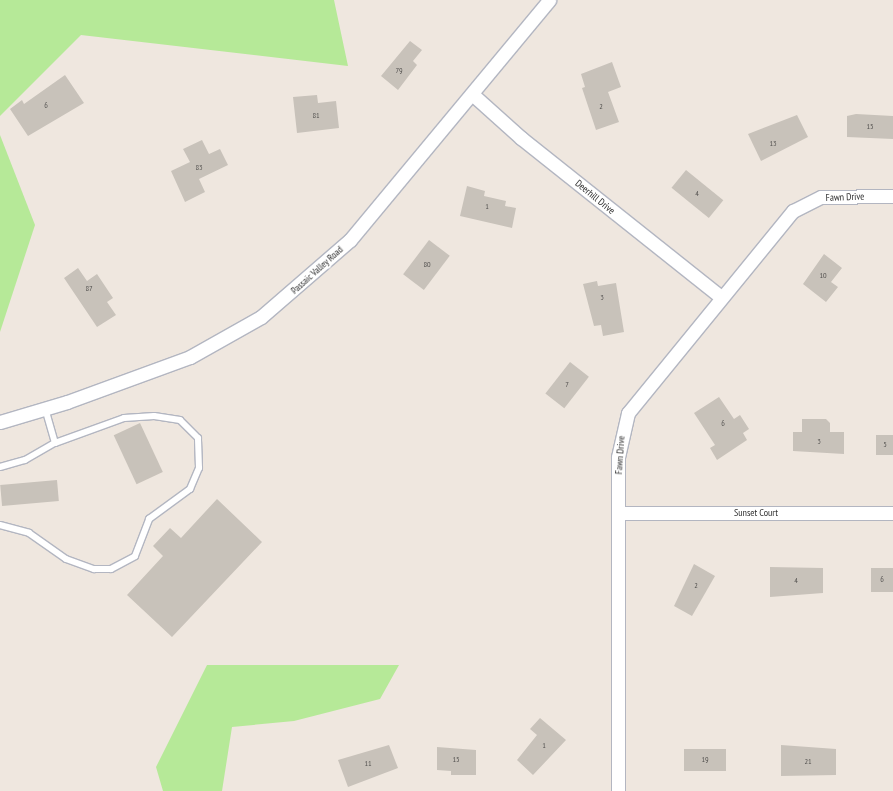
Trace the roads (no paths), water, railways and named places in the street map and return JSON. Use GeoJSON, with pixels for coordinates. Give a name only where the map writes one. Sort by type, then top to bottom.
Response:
{"type":"FeatureCollection","features":[{"type":"Feature","properties":{"kind":"street","name":"Passaic Valley Road"},"geometry":{"type":"LineString","coordinates":[[0,422],[45,409],[190,357],[261,317],[350,240],[549,0]]}},
{"type":"Feature","properties":{"kind":"street","name":"Deerhill Drive"},"geometry":{"type":"LineString","coordinates":[[472,94],[521,138],[721,297]]}},
{"type":"Feature","properties":{"kind":"street","name":"Fawn Drive"},"geometry":{"type":"LineString","coordinates":[[618,791],[618,457],[628,414],[785,218],[805,204],[822,197],[893,196]]}},
{"type":"Feature","properties":{"kind":"street","name":"Sunset Court"},"geometry":{"type":"LineString","coordinates":[[618,513],[893,513]]}},
{"type":"Feature","properties":{"kind":"lane"},"geometry":{"type":"LineString","coordinates":[[45,409],[55,442]]}},
{"type":"Feature","properties":{"kind":"lane"},"geometry":{"type":"LineString","coordinates":[[0,467],[25,460],[55,442],[124,418],[154,416],[180,420],[198,438],[199,468],[190,489],[149,518],[135,556],[111,569],[94,569],[66,559],[29,533],[0,525]]}}]}
